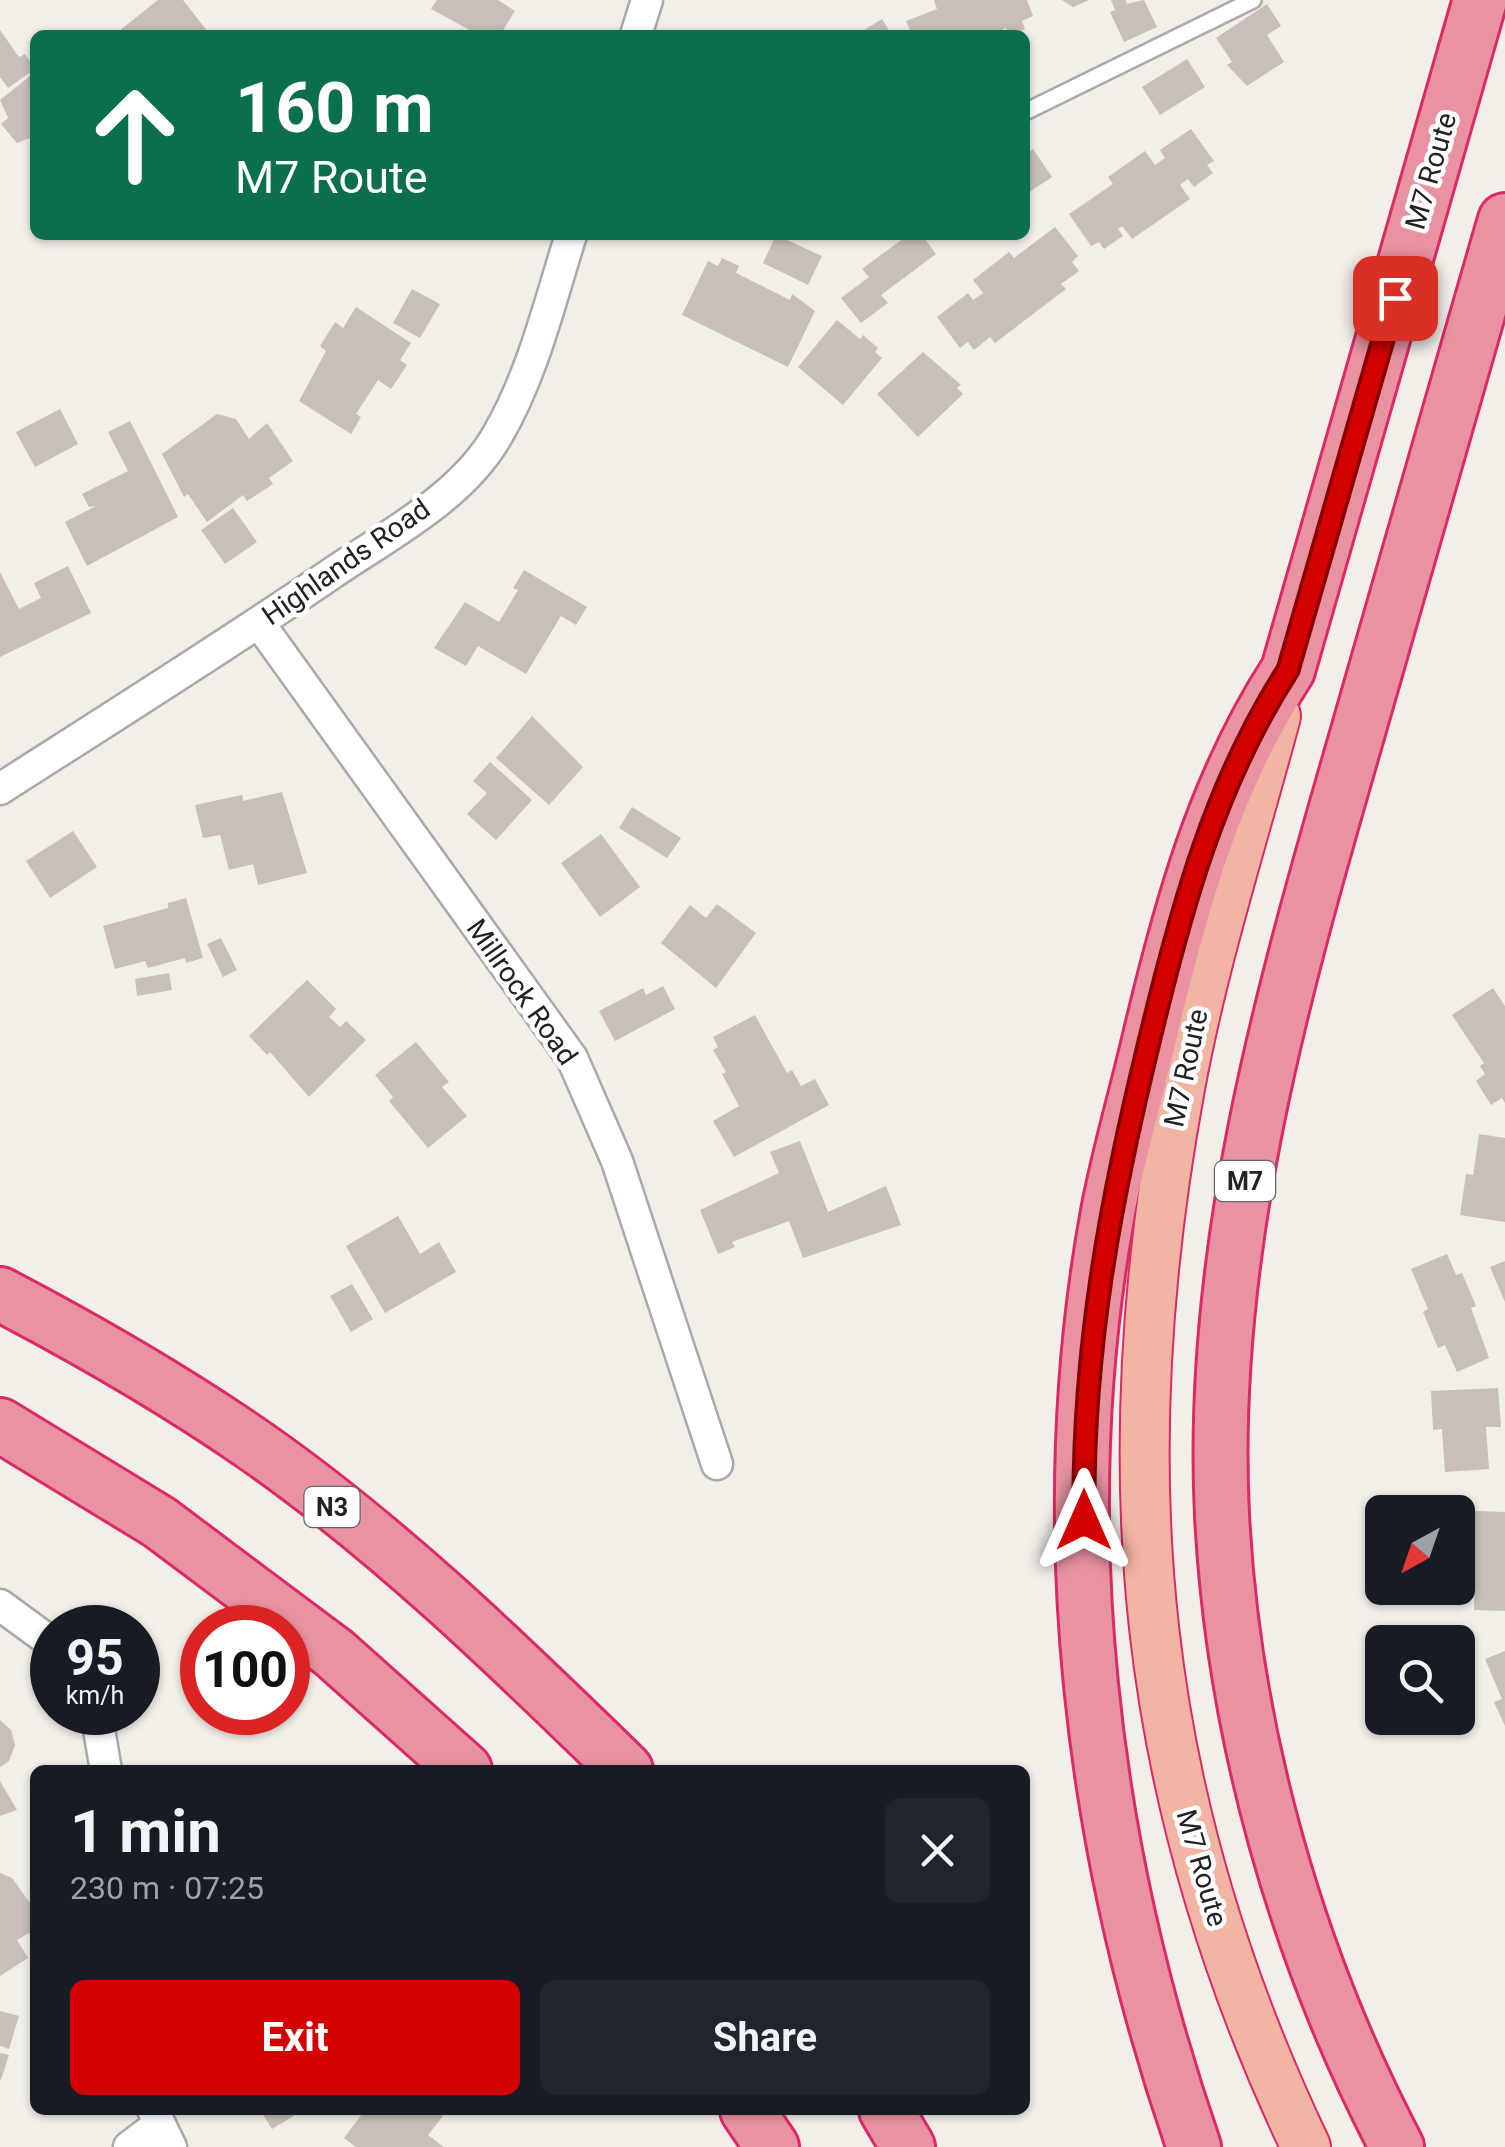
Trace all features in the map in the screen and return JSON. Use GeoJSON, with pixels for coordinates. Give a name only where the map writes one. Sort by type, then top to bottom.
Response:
{"type":"FeatureCollection","features":[{"type":"Feature","properties":{"kind":"highway","name":"M7 Route"},"geometry":{"type":"LineString","coordinates":[[1306,2147],[1267,2066],[1210,1903],[1172,1760],[1149,1602],[1142,1460],[1145,1334],[1180,1086],[1288,670],[1480,0]]}},
{"type":"Feature","properties":{"kind":"highway","name":"M7"},"geometry":{"type":"LineString","coordinates":[[1397,2147],[1315,1962],[1270,1816],[1242,1678],[1222,1515],[1224,1388],[1237,1237],[1284,994],[1505,220]]}},
{"type":"Feature","properties":{"kind":"highway"},"geometry":{"type":"LineString","coordinates":[[1194,2147],[1149,2012],[1090,1697],[1084,1482],[1092,1339],[1108,1212],[1181,914],[1236,758],[1288,670]]}},
{"type":"Feature","properties":{"kind":"highway","name":"N3"},"geometry":{"type":"LineString","coordinates":[[0,1294],[112,1352],[257,1447],[411,1569],[621,1765]]}},
{"type":"Feature","properties":{"kind":"highway"},"geometry":{"type":"LineString","coordinates":[[0,1426],[159,1522],[334,1652],[459,1765]]}},
{"type":"Feature","properties":{"kind":"highway"},"geometry":{"type":"LineString","coordinates":[[750,2115],[772,2147]]}},
{"type":"Feature","properties":{"kind":"highway"},"geometry":{"type":"LineString","coordinates":[[889,2115],[908,2147]]}},
{"type":"Feature","properties":{"kind":"street"},"geometry":{"type":"LineString","coordinates":[[638,30],[648,0]]}},
{"type":"Feature","properties":{"kind":"street","name":"Highlands Road"},"geometry":{"type":"LineString","coordinates":[[0,789],[424,511],[468,473],[498,436],[524,378],[569,240]]}},
{"type":"Feature","properties":{"kind":"street","name":"Millrock Road"},"geometry":{"type":"LineString","coordinates":[[259,622],[572,1058],[616,1161],[717,1464]]}},
{"type":"Feature","properties":{"kind":"street"},"geometry":{"type":"LineString","coordinates":[[0,1605],[30,1627]]}},
{"type":"Feature","properties":{"kind":"street"},"geometry":{"type":"LineString","coordinates":[[100,1735],[105,1765]]}},
{"type":"Feature","properties":{"kind":"street"},"geometry":{"type":"LineString","coordinates":[[129,2147],[161,2127]]}},
{"type":"Feature","properties":{"kind":"lane"},"geometry":{"type":"LineString","coordinates":[[1030,110],[1253,0]]}},
{"type":"Feature","properties":{"kind":"building"},"geometry":{"type":"Polygon","coordinates":[[[158,0],[183,0],[206,30],[120,30],[158,0]]]}},
{"type":"Feature","properties":{"kind":"building"},"geometry":{"type":"Polygon","coordinates":[[[437,0],[498,0],[515,11],[503,30],[470,30],[431,9],[437,0]]]}},
{"type":"Feature","properties":{"kind":"building"},"geometry":{"type":"Polygon","coordinates":[[[934,0],[1027,0],[1033,16],[1022,21],[1023,30],[910,30],[906,21],[937,9],[934,0]]]}},
{"type":"Feature","properties":{"kind":"building"},"geometry":{"type":"Polygon","coordinates":[[[1062,0],[1089,0],[1073,7],[1062,0]]]}},
{"type":"Feature","properties":{"kind":"building"},"geometry":{"type":"Polygon","coordinates":[[[1111,0],[1126,0],[1127,4],[1144,0],[1157,27],[1124,42],[1110,12],[1115,10],[1111,0]]]}},
{"type":"Feature","properties":{"kind":"building"},"geometry":{"type":"Polygon","coordinates":[[[1267,4],[1281,26],[1267,35],[1284,62],[1247,86],[1227,65],[1232,62],[1216,38],[1267,4]]]}},
{"type":"Feature","properties":{"kind":"building"},"geometry":{"type":"Polygon","coordinates":[[[882,19],[889,30],[864,30],[882,19]]]}},
{"type":"Feature","properties":{"kind":"building"},"geometry":{"type":"Polygon","coordinates":[[[0,30],[19,57],[25,54],[30,73],[8,88],[0,77],[0,30]]]}},
{"type":"Feature","properties":{"kind":"building"},"geometry":{"type":"Polygon","coordinates":[[[1187,59],[1205,87],[1160,115],[1142,87],[1187,59]]]}},
{"type":"Feature","properties":{"kind":"building"},"geometry":{"type":"Polygon","coordinates":[[[30,76],[30,138],[17,143],[1,124],[8,118],[0,100],[30,76]]]}},
{"type":"Feature","properties":{"kind":"building"},"geometry":{"type":"Polygon","coordinates":[[[1191,129],[1214,161],[1207,165],[1213,173],[1194,187],[1188,179],[1180,185],[1190,199],[1132,239],[1122,226],[1118,229],[1123,236],[1104,249],[1099,242],[1091,246],[1069,214],[1113,184],[1108,177],[1145,151],[1155,165],[1165,158],[1160,150],[1191,129]]]}},
{"type":"Feature","properties":{"kind":"building"},"geometry":{"type":"Polygon","coordinates":[[[1033,149],[1052,177],[1030,192],[1033,149]]]}},
{"type":"Feature","properties":{"kind":"building"},"geometry":{"type":"Polygon","coordinates":[[[1055,227],[1078,256],[1072,262],[1079,271],[1061,284],[1066,289],[995,343],[990,337],[974,350],[968,342],[960,348],[937,317],[968,293],[973,300],[983,293],[973,280],[1009,252],[1014,258],[1055,227]]]}},
{"type":"Feature","properties":{"kind":"building"},"geometry":{"type":"Polygon","coordinates":[[[774,240],[787,240],[822,256],[808,285],[763,263],[774,240]]]}},
{"type":"Feature","properties":{"kind":"building"},"geometry":{"type":"Polygon","coordinates":[[[901,240],[926,240],[936,254],[881,295],[888,303],[861,323],[841,298],[869,277],[862,269],[901,240]]]}},
{"type":"Feature","properties":{"kind":"building"},"geometry":{"type":"Polygon","coordinates":[[[722,258],[739,266],[736,273],[790,300],[792,294],[815,311],[788,367],[682,315],[708,261],[718,266],[722,258]]]}},
{"type":"Feature","properties":{"kind":"building"},"geometry":{"type":"Polygon","coordinates":[[[412,289],[440,304],[420,338],[393,323],[412,289]]]}},
{"type":"Feature","properties":{"kind":"building"},"geometry":{"type":"Polygon","coordinates":[[[356,307],[411,343],[400,360],[407,365],[391,389],[378,380],[356,414],[361,417],[351,434],[299,401],[326,351],[320,346],[335,322],[343,328],[356,307]]]}},
{"type":"Feature","properties":{"kind":"building"},"geometry":{"type":"Polygon","coordinates":[[[837,320],[860,339],[863,335],[878,348],[875,352],[882,358],[843,405],[798,367],[837,320]]]}},
{"type":"Feature","properties":{"kind":"building"},"geometry":{"type":"Polygon","coordinates":[[[923,352],[961,385],[957,388],[963,394],[918,437],[877,394],[923,352]]]}},
{"type":"Feature","properties":{"kind":"building"},"geometry":{"type":"Polygon","coordinates":[[[60,409],[78,444],[35,467],[16,432],[60,409]]]}},
{"type":"Feature","properties":{"kind":"building"},"geometry":{"type":"Polygon","coordinates":[[[217,414],[236,419],[249,439],[267,423],[293,461],[269,478],[273,484],[247,501],[243,495],[207,522],[188,494],[184,497],[162,454],[217,414]]]}},
{"type":"Feature","properties":{"kind":"building"},"geometry":{"type":"Polygon","coordinates":[[[130,421],[178,517],[87,566],[65,522],[96,506],[89,507],[82,494],[128,471],[108,432],[130,421]]]}},
{"type":"Feature","properties":{"kind":"building"},"geometry":{"type":"Polygon","coordinates":[[[233,508],[257,542],[225,564],[201,530],[233,508]]]}},
{"type":"Feature","properties":{"kind":"building"},"geometry":{"type":"Polygon","coordinates":[[[68,566],[91,613],[0,657],[0,572],[19,609],[41,598],[34,583],[68,566]]]}},
{"type":"Feature","properties":{"kind":"building"},"geometry":{"type":"Polygon","coordinates":[[[524,570],[587,607],[576,625],[561,616],[526,674],[478,646],[466,666],[434,648],[465,602],[499,622],[518,590],[513,588],[524,570]]]}},
{"type":"Feature","properties":{"kind":"building"},"geometry":{"type":"Polygon","coordinates":[[[532,716],[583,767],[549,805],[496,758],[532,716]]]}},
{"type":"Feature","properties":{"kind":"building"},"geometry":{"type":"Polygon","coordinates":[[[490,762],[532,800],[496,840],[467,814],[487,793],[473,781],[490,762]]]}},
{"type":"Feature","properties":{"kind":"building"},"geometry":{"type":"Polygon","coordinates":[[[282,792],[307,873],[258,885],[253,864],[229,870],[220,835],[203,838],[195,805],[242,795],[243,801],[282,792]]]}},
{"type":"Feature","properties":{"kind":"building"},"geometry":{"type":"Polygon","coordinates":[[[632,807],[681,838],[667,858],[619,828],[632,807]]]}},
{"type":"Feature","properties":{"kind":"building"},"geometry":{"type":"Polygon","coordinates":[[[73,831],[97,867],[50,898],[26,861],[73,831]]]}},
{"type":"Feature","properties":{"kind":"building"},"geometry":{"type":"Polygon","coordinates":[[[601,834],[640,887],[600,917],[561,863],[601,834]]]}},
{"type":"Feature","properties":{"kind":"building"},"geometry":{"type":"Polygon","coordinates":[[[186,898],[203,958],[186,963],[185,958],[148,968],[145,961],[115,969],[103,926],[168,908],[168,903],[186,898]]]}},
{"type":"Feature","properties":{"kind":"building"},"geometry":{"type":"Polygon","coordinates":[[[717,904],[756,933],[716,988],[661,943],[690,905],[706,918],[717,904]]]}},
{"type":"Feature","properties":{"kind":"building"},"geometry":{"type":"Polygon","coordinates":[[[221,938],[237,970],[223,977],[207,944],[221,938]]]}},
{"type":"Feature","properties":{"kind":"building"},"geometry":{"type":"Polygon","coordinates":[[[169,973],[172,990],[137,996],[135,979],[169,973]]]}},
{"type":"Feature","properties":{"kind":"building"},"geometry":{"type":"Polygon","coordinates":[[[307,980],[336,1009],[329,1017],[340,1027],[346,1021],[366,1040],[309,1097],[270,1052],[267,1055],[249,1036],[307,980]]]}},
{"type":"Feature","properties":{"kind":"building"},"geometry":{"type":"Polygon","coordinates":[[[663,986],[675,1009],[615,1041],[599,1011],[643,988],[646,995],[663,986]]]}},
{"type":"Feature","properties":{"kind":"building"},"geometry":{"type":"Polygon","coordinates":[[[1493,988],[1505,1006],[1505,1103],[1502,1098],[1491,1105],[1476,1081],[1485,1074],[1480,1066],[1484,1063],[1452,1015],[1493,988]]]}},
{"type":"Feature","properties":{"kind":"building"},"geometry":{"type":"Polygon","coordinates":[[[755,1015],[787,1073],[792,1070],[801,1086],[815,1079],[829,1105],[734,1157],[713,1121],[739,1106],[722,1074],[726,1072],[713,1050],[718,1047],[713,1037],[755,1015]]]}},
{"type":"Feature","properties":{"kind":"building"},"geometry":{"type":"Polygon","coordinates":[[[416,1042],[449,1082],[442,1087],[467,1116],[428,1148],[389,1101],[393,1097],[375,1075],[416,1042]]]}},
{"type":"Feature","properties":{"kind":"building"},"geometry":{"type":"Polygon","coordinates":[[[1479,1134],[1505,1138],[1505,1222],[1460,1215],[1466,1174],[1473,1175],[1479,1134]]]}},
{"type":"Feature","properties":{"kind":"building"},"geometry":{"type":"Polygon","coordinates":[[[800,1141],[828,1212],[886,1186],[901,1225],[803,1258],[789,1221],[732,1242],[735,1247],[718,1254],[700,1210],[779,1173],[770,1152],[800,1141]]]}},
{"type":"Feature","properties":{"kind":"building"},"geometry":{"type":"Polygon","coordinates":[[[398,1216],[420,1254],[439,1242],[456,1272],[385,1313],[346,1246],[398,1216]]]}},
{"type":"Feature","properties":{"kind":"building"},"geometry":{"type":"Polygon","coordinates":[[[1447,1254],[1456,1275],[1462,1273],[1476,1306],[1471,1308],[1489,1358],[1457,1372],[1445,1345],[1438,1348],[1423,1312],[1428,1309],[1411,1269],[1447,1254]]]}},
{"type":"Feature","properties":{"kind":"building"},"geometry":{"type":"Polygon","coordinates":[[[1505,1261],[1505,1302],[1490,1267],[1505,1261]]]}},
{"type":"Feature","properties":{"kind":"building"},"geometry":{"type":"Polygon","coordinates":[[[352,1284],[373,1319],[351,1332],[330,1296],[352,1284]]]}},
{"type":"Feature","properties":{"kind":"building"},"geometry":{"type":"Polygon","coordinates":[[[1498,1388],[1501,1427],[1486,1427],[1489,1469],[1445,1472],[1442,1429],[1433,1430],[1431,1391],[1498,1388]]]}},
{"type":"Feature","properties":{"kind":"building"},"geometry":{"type":"Polygon","coordinates":[[[1475,1511],[1505,1512],[1505,1611],[1474,1610],[1475,1511]]]}},
{"type":"Feature","properties":{"kind":"building"},"geometry":{"type":"Polygon","coordinates":[[[1505,1651],[1505,1726],[1494,1702],[1502,1699],[1485,1659],[1505,1651]]]}},
{"type":"Feature","properties":{"kind":"building"},"geometry":{"type":"Polygon","coordinates":[[[0,1720],[11,1730],[15,1745],[9,1761],[0,1767],[0,1720]]]}},
{"type":"Feature","properties":{"kind":"building"},"geometry":{"type":"Polygon","coordinates":[[[0,1781],[17,1810],[0,1816],[0,1781]]]}},
{"type":"Feature","properties":{"kind":"building"},"geometry":{"type":"Polygon","coordinates":[[[0,1873],[12,1878],[30,1903],[30,1935],[17,1940],[28,1958],[0,1976],[0,1873]]]}},
{"type":"Feature","properties":{"kind":"building"},"geometry":{"type":"Polygon","coordinates":[[[0,2011],[19,2016],[9,2049],[0,2046],[0,2011]]]}},
{"type":"Feature","properties":{"kind":"building"},"geometry":{"type":"Polygon","coordinates":[[[0,2053],[9,2055],[1,2080],[0,2079],[0,2053]]]}},
{"type":"Feature","properties":{"kind":"building"},"geometry":{"type":"Polygon","coordinates":[[[263,2115],[295,2115],[272,2129],[263,2115]]]}},
{"type":"Feature","properties":{"kind":"building"},"geometry":{"type":"Polygon","coordinates":[[[361,2115],[443,2116],[428,2135],[444,2147],[356,2147],[344,2138],[361,2115]]]}},
{"type":"Feature","properties":{"kind":"route"},"geometry":{"type":"LineString","coordinates":[[1084,1520],[1094,1322],[1108,1212],[1154,1020],[1197,860],[1218,805],[1236,758],[1288,670],[1395,298]]}}]}
